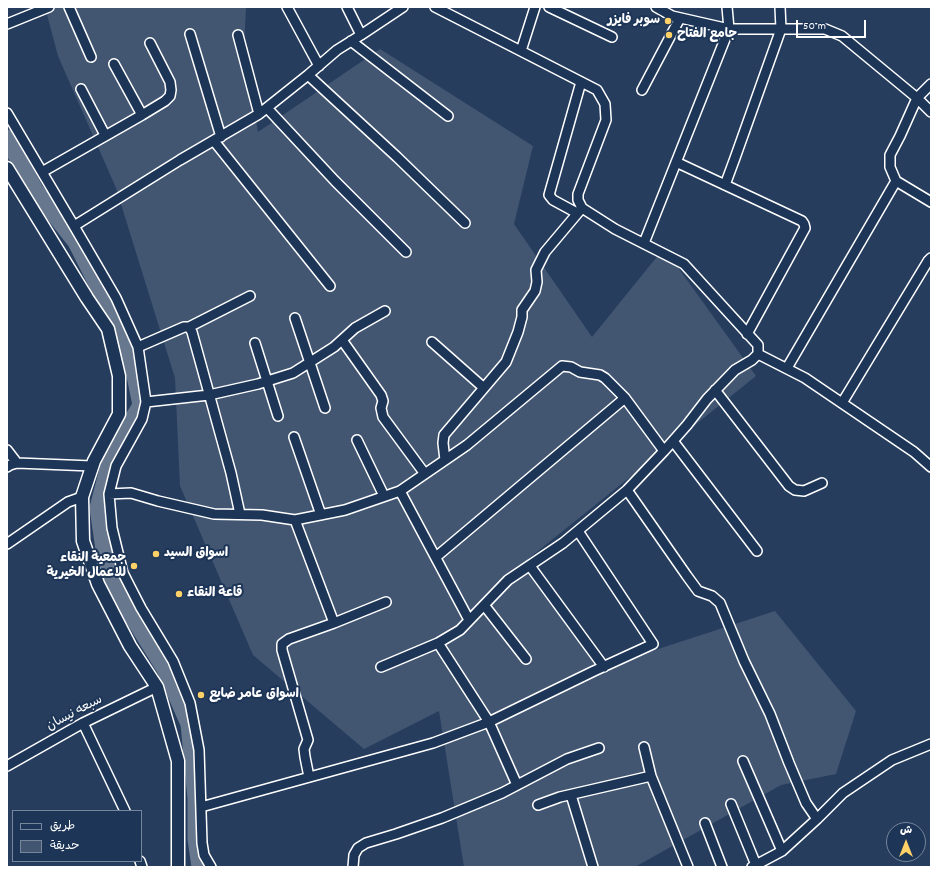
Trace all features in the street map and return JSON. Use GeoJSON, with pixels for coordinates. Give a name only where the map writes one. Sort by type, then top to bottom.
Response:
{"type":"FeatureCollection","features":[{"type":"Feature","properties":{"kind":"street"},"geometry":{"type":"LineString","coordinates":[[7,24],[49,7]]}},
{"type":"Feature","properties":{"kind":"street"},"geometry":{"type":"LineString","coordinates":[[69,7],[90,58]]}},
{"type":"Feature","properties":{"kind":"street"},"geometry":{"type":"LineString","coordinates":[[287,7],[319,66]]}},
{"type":"Feature","properties":{"kind":"street"},"geometry":{"type":"LineString","coordinates":[[347,7],[361,35]]}},
{"type":"Feature","properties":{"kind":"street"},"geometry":{"type":"LineString","coordinates":[[74,226],[180,160],[259,114],[308,76],[337,50],[403,7]]}},
{"type":"Feature","properties":{"kind":"street"},"geometry":{"type":"LineString","coordinates":[[435,7],[597,90],[605,104],[606,120],[578,194],[579,210],[545,252],[536,270],[537,282],[535,291],[522,310],[522,317],[518,332],[506,362],[444,435],[443,443],[446,460]]}},
{"type":"Feature","properties":{"kind":"street"},"geometry":{"type":"LineString","coordinates":[[521,51],[535,7]]}},
{"type":"Feature","properties":{"kind":"street"},"geometry":{"type":"LineString","coordinates":[[549,7],[612,36]]}},
{"type":"Feature","properties":{"kind":"street"},"geometry":{"type":"LineString","coordinates":[[656,7],[675,14],[729,29],[826,29],[842,36],[917,98],[931,112]]}},
{"type":"Feature","properties":{"kind":"street"},"geometry":{"type":"LineString","coordinates":[[644,243],[729,29],[727,7]]}},
{"type":"Feature","properties":{"kind":"street"},"geometry":{"type":"LineString","coordinates":[[725,185],[781,29],[780,7]]}},
{"type":"Feature","properties":{"kind":"street"},"geometry":{"type":"LineString","coordinates":[[642,90],[675,14]]}},
{"type":"Feature","properties":{"kind":"street"},"geometry":{"type":"LineString","coordinates":[[190,34],[217,139],[330,286]]}},
{"type":"Feature","properties":{"kind":"street"},"geometry":{"type":"LineString","coordinates":[[238,35],[259,114]]}},
{"type":"Feature","properties":{"kind":"street"},"geometry":{"type":"LineString","coordinates":[[351,41],[448,116]]}},
{"type":"Feature","properties":{"kind":"street"},"geometry":{"type":"LineString","coordinates":[[42,172],[142,115],[165,101],[170,96],[170,82],[150,43]]}},
{"type":"Feature","properties":{"kind":"street"},"geometry":{"type":"LineString","coordinates":[[114,64],[142,115]]}},
{"type":"Feature","properties":{"kind":"street"},"geometry":{"type":"LineString","coordinates":[[308,76],[397,157],[465,223]]}},
{"type":"Feature","properties":{"kind":"street"},"geometry":{"type":"LineString","coordinates":[[381,666],[438,643],[460,630],[508,580],[563,543],[627,490],[687,425],[707,398],[734,370],[752,360],[758,354],[758,345],[684,264],[579,210],[553,200],[549,195],[581,82]]}},
{"type":"Feature","properties":{"kind":"street"},"geometry":{"type":"LineString","coordinates":[[931,84],[917,98],[890,155],[890,167],[896,181],[931,202]]}},
{"type":"Feature","properties":{"kind":"street"},"geometry":{"type":"LineString","coordinates":[[81,89],[105,135]]}},
{"type":"Feature","properties":{"kind":"street"},"geometry":{"type":"LineString","coordinates":[[267,108],[335,181],[406,252]]}},
{"type":"Feature","properties":{"kind":"street"},"geometry":{"type":"LineString","coordinates":[[7,113],[116,298],[138,347],[146,402],[142,419],[116,466],[109,494],[112,528],[123,573],[141,608],[173,661],[190,703],[200,750],[202,843],[204,856],[211,867]]}},
{"type":"Feature","properties":{"kind":"street"},"geometry":{"type":"LineString","coordinates":[[676,162],[802,221],[804,224],[805,228],[747,334]]}},
{"type":"Feature","properties":{"kind":"street"},"geometry":{"type":"LineString","coordinates":[[7,168],[87,298],[108,329],[119,376],[119,414],[94,461],[82,497],[83,541],[98,584],[130,646],[157,688],[178,761],[178,867]]}},
{"type":"Feature","properties":{"kind":"street"},"geometry":{"type":"LineString","coordinates":[[787,368],[896,181]]}},
{"type":"Feature","properties":{"kind":"street"},"geometry":{"type":"LineString","coordinates":[[842,403],[928,260],[931,258]]}},
{"type":"Feature","properties":{"kind":"street"},"geometry":{"type":"LineString","coordinates":[[138,347],[184,327],[189,327],[250,296]]}},
{"type":"Feature","properties":{"kind":"street"},"geometry":{"type":"LineString","coordinates":[[146,402],[209,395],[258,384],[293,373],[334,347],[355,328],[385,311]]}},
{"type":"Feature","properties":{"kind":"street"},"geometry":{"type":"LineString","coordinates":[[295,318],[325,408]]}},
{"type":"Feature","properties":{"kind":"street"},"geometry":{"type":"LineString","coordinates":[[189,327],[192,332],[231,473],[240,514]]}},
{"type":"Feature","properties":{"kind":"street"},"geometry":{"type":"LineString","coordinates":[[342,340],[381,395],[383,402],[381,408],[383,417],[425,474]]}},
{"type":"Feature","properties":{"kind":"street"},"geometry":{"type":"LineString","coordinates":[[432,342],[484,388]]}},
{"type":"Feature","properties":{"kind":"street"},"geometry":{"type":"LineString","coordinates":[[255,343],[278,416]]}},
{"type":"Feature","properties":{"kind":"street"},"geometry":{"type":"LineString","coordinates":[[758,354],[805,378],[914,452],[931,467]]}},
{"type":"Feature","properties":{"kind":"street"},"geometry":{"type":"LineString","coordinates":[[109,494],[131,493],[214,514],[262,515],[295,520],[345,510],[400,491],[467,445],[562,366],[570,367],[580,372],[600,375],[605,378],[625,398],[664,451]]}},
{"type":"Feature","properties":{"kind":"street"},"geometry":{"type":"LineString","coordinates":[[715,390],[790,486],[795,490],[804,491],[822,484]]}},
{"type":"Feature","properties":{"kind":"street"},"geometry":{"type":"LineString","coordinates":[[436,557],[625,398]]}},
{"type":"Feature","properties":{"kind":"street"},"geometry":{"type":"LineString","coordinates":[[294,437],[321,515]]}},
{"type":"Feature","properties":{"kind":"street"},"geometry":{"type":"LineString","coordinates":[[357,440],[384,496]]}},
{"type":"Feature","properties":{"kind":"street"},"geometry":{"type":"LineString","coordinates":[[673,441],[757,551]]}},
{"type":"Feature","properties":{"kind":"street"},"geometry":{"type":"LineString","coordinates":[[7,450],[17,463]]}},
{"type":"Feature","properties":{"kind":"street"},"geometry":{"type":"LineString","coordinates":[[7,467],[17,463],[92,466]]}},
{"type":"Feature","properties":{"kind":"street"},"geometry":{"type":"LineString","coordinates":[[627,490],[698,591],[712,596],[720,603],[744,661],[770,714],[806,803],[817,819]]}},
{"type":"Feature","properties":{"kind":"street"},"geometry":{"type":"LineString","coordinates":[[400,491],[469,620]]}},
{"type":"Feature","properties":{"kind":"street"},"geometry":{"type":"LineString","coordinates":[[7,544],[68,502],[82,497]]}},
{"type":"Feature","properties":{"kind":"street"},"geometry":{"type":"LineString","coordinates":[[295,520],[334,623]]}},
{"type":"Feature","properties":{"kind":"street"},"geometry":{"type":"LineString","coordinates":[[201,807],[433,743],[489,722],[653,644],[578,531]]}},
{"type":"Feature","properties":{"kind":"street"},"geometry":{"type":"LineString","coordinates":[[530,566],[604,667]]}},
{"type":"Feature","properties":{"kind":"street"},"geometry":{"type":"LineString","coordinates":[[310,777],[304,757],[304,748],[308,740],[282,650],[282,644],[289,639],[386,602]]}},
{"type":"Feature","properties":{"kind":"street"},"geometry":{"type":"LineString","coordinates":[[484,605],[526,659]]}},
{"type":"Feature","properties":{"kind":"street"},"geometry":{"type":"LineString","coordinates":[[438,643],[489,722],[517,785]]}},
{"type":"Feature","properties":{"kind":"street","name":"سبعه نيسان"},"geometry":{"type":"LineString","coordinates":[[7,766],[83,723],[157,688]]}},
{"type":"Feature","properties":{"kind":"street"},"geometry":{"type":"LineString","coordinates":[[83,723],[125,810]]}},
{"type":"Feature","properties":{"kind":"street"},"geometry":{"type":"LineString","coordinates":[[731,804],[754,866],[782,851],[843,794],[892,760],[931,744]]}},
{"type":"Feature","properties":{"kind":"street"},"geometry":{"type":"LineString","coordinates":[[644,747],[651,776],[688,867]]}},
{"type":"Feature","properties":{"kind":"street"},"geometry":{"type":"LineString","coordinates":[[353,867],[354,855],[358,848],[366,843],[442,818],[502,793],[567,759],[599,748]]}},
{"type":"Feature","properties":{"kind":"street"},"geometry":{"type":"LineString","coordinates":[[743,761],[782,851]]}},
{"type":"Feature","properties":{"kind":"street"},"geometry":{"type":"LineString","coordinates":[[538,805],[560,797],[651,776]]}},
{"type":"Feature","properties":{"kind":"street"},"geometry":{"type":"LineString","coordinates":[[571,795],[593,867]]}},
{"type":"Feature","properties":{"kind":"street"},"geometry":{"type":"LineString","coordinates":[[705,823],[722,867]]}},
{"type":"Feature","properties":{"kind":"green space"},"geometry":{"type":"Polygon","coordinates":[[[45,7],[246,7],[244,49],[258,132],[380,49],[533,146],[514,224],[592,337],[664,248],[756,376],[528,559],[606,666],[775,611],[856,711],[836,774],[781,785],[635,867],[464,867],[439,711],[364,749],[253,655],[180,486],[175,378],[116,188],[58,56],[45,7]]]}},
{"type":"Feature","properties":{"kind":"waterway"},"geometry":{"type":"LineString","coordinates":[[7,138],[35,190],[76,242],[116,322],[133,366],[141,405],[123,435],[108,469],[98,508],[107,570],[121,598],[165,669],[189,724],[196,798],[196,839],[200,867]]}},
{"type":"Feature","properties":{"kind":"place","name":"سوبر فايزر"},"geometry":{"type":"Point","coordinates":[668,21]}},
{"type":"Feature","properties":{"kind":"place","name":"جامع الفتاح"},"geometry":{"type":"Point","coordinates":[669,35]}},
{"type":"Feature","properties":{"kind":"place","name":"اسواق السيد"},"geometry":{"type":"Point","coordinates":[156,554]}},
{"type":"Feature","properties":{"kind":"place","name":"جمعية النقاء للاعمال الخيرية"},"geometry":{"type":"Point","coordinates":[134,566]}},
{"type":"Feature","properties":{"kind":"place","name":"قاعة النقاء"},"geometry":{"type":"Point","coordinates":[179,594]}},
{"type":"Feature","properties":{"kind":"place","name":"اسواق عامر ضايع"},"geometry":{"type":"Point","coordinates":[201,695]}}]}
